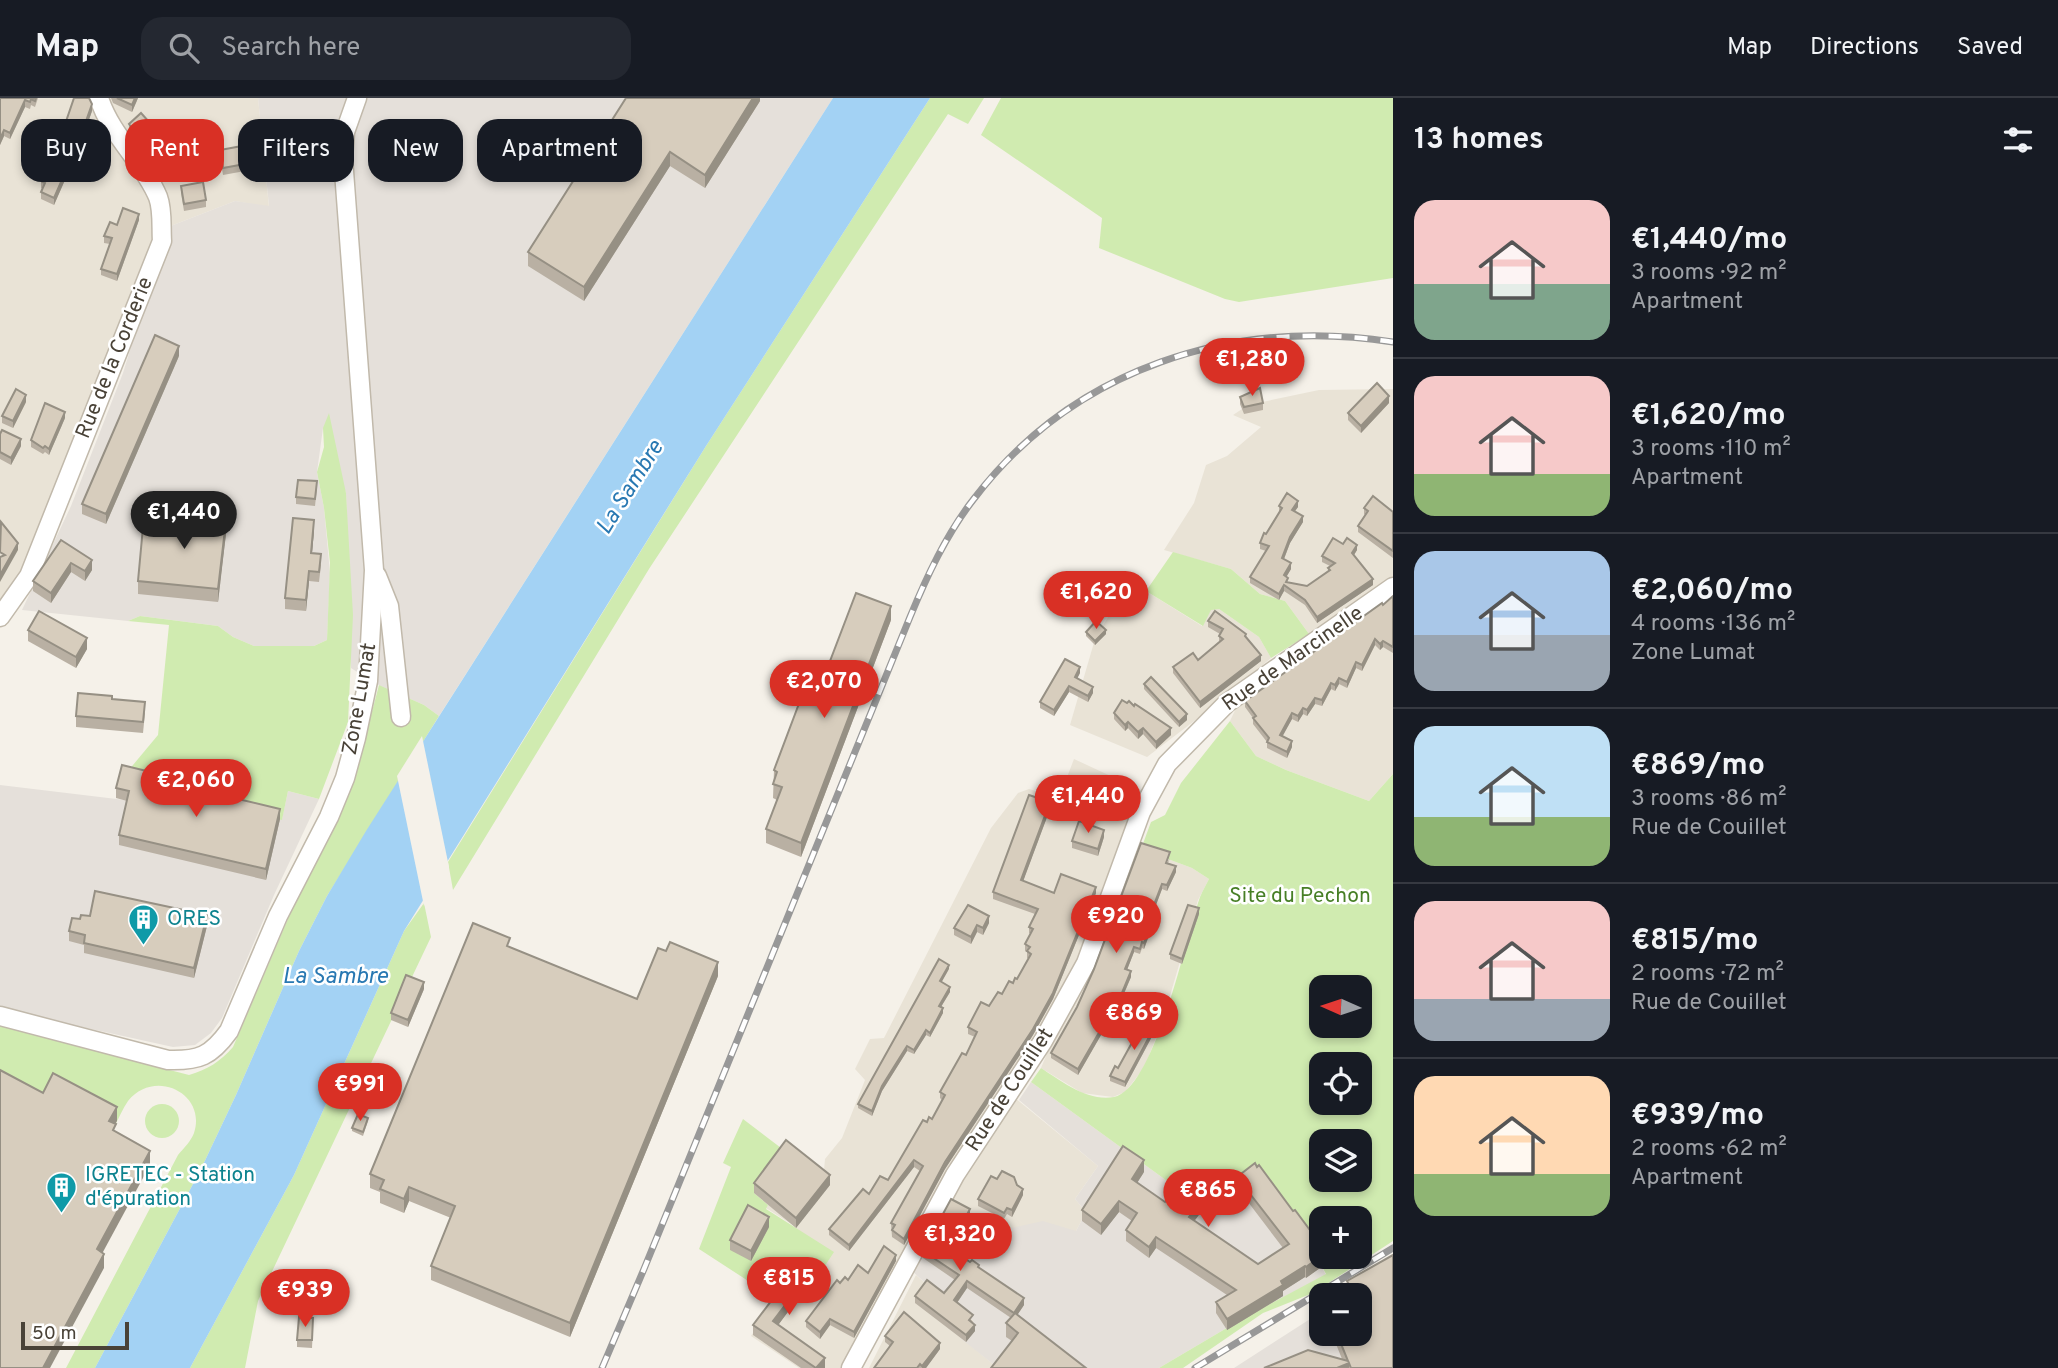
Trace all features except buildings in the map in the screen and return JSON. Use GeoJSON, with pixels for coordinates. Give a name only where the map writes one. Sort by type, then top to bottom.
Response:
{"type":"FeatureCollection","features":[{"type":"Feature","properties":{"kind":"street","name":"Rue de la Corderie"},"geometry":{"type":"LineString","coordinates":[[0,617],[29,576],[162,241],[159,200],[105,117],[99,98]]}},
{"type":"Feature","properties":{"kind":"street","name":"Zone Lumat"},"geometry":{"type":"LineString","coordinates":[[0,1016],[168,1060],[190,1061],[205,1056],[220,1045],[229,1031],[278,916],[329,817],[345,778],[368,681],[374,570],[343,158],[345,132],[356,98]]}},
{"type":"Feature","properties":{"kind":"street"},"geometry":{"type":"LineString","coordinates":[[374,570],[389,606],[401,717]]}},
{"type":"Feature","properties":{"kind":"street","name":"Rue de Marcinelle"},"geometry":{"type":"LineString","coordinates":[[1167,764],[1227,703],[1393,587]]}},
{"type":"Feature","properties":{"kind":"street","name":"Rue de Couillet"},"geometry":{"type":"LineString","coordinates":[[851,1368],[955,1175],[1043,1041],[1086,963],[1141,812],[1167,764]]}},
{"type":"Feature","properties":{"kind":"shaded area"},"geometry":{"type":"Polygon","coordinates":[[[0,98],[96,98],[108,119],[21,119],[21,182],[111,182],[111,125],[125,150],[125,182],[142,182],[154,203],[153,242],[43,526],[12,595],[0,609],[0,98]]]}},
{"type":"Feature","properties":{"kind":"shaded area"},"geometry":{"type":"Polygon","coordinates":[[[101,98],[258,98],[260,119],[238,119],[238,182],[266,182],[269,207],[235,201],[168,227],[160,182],[224,182],[224,119],[125,119],[125,137],[113,122],[101,98]]]}},
{"type":"Feature","properties":{"kind":"shaded area"},"geometry":{"type":"Polygon","coordinates":[[[258,98],[833,98],[439,716],[424,705],[374,683],[351,668],[346,493],[323,428],[317,472],[324,508],[330,573],[327,640],[314,646],[254,646],[233,637],[218,626],[140,616],[128,621],[22,610],[71,506],[123,373],[168,227],[235,201],[269,206],[267,182],[354,182],[354,119],[260,119],[258,98]]]}},
{"type":"Feature","properties":{"kind":"shaded area"},"geometry":{"type":"Polygon","coordinates":[[[1393,389],[1393,774],[1369,801],[1256,756],[1230,721],[1240,700],[1384,590],[1309,634],[1285,601],[1260,594],[1231,569],[1164,550],[1194,503],[1206,465],[1227,456],[1261,427],[1233,415],[1248,405],[1319,390],[1393,389]]]}},
{"type":"Feature","properties":{"kind":"shaded area"},"geometry":{"type":"Polygon","coordinates":[[[1133,587],[1146,591],[1202,626],[1211,609],[1219,609],[1259,637],[1271,658],[1147,757],[1070,725],[1095,639],[1116,604],[1133,587]]]}},
{"type":"Feature","properties":{"kind":"shaded area"},"geometry":{"type":"Polygon","coordinates":[[[1074,759],[1143,791],[1103,886],[1103,908],[1068,984],[843,1368],[799,1368],[751,1336],[776,1299],[796,1227],[766,1208],[768,1205],[754,1193],[821,1177],[825,1159],[842,1138],[865,1080],[855,1069],[870,1039],[884,1038],[991,828],[1018,793],[1029,789],[1059,798],[1074,759]]]}},
{"type":"Feature","properties":{"kind":"shaded area"},"geometry":{"type":"Polygon","coordinates":[[[0,785],[282,819],[288,791],[319,799],[274,895],[222,1018],[211,1033],[195,1045],[173,1047],[14,1012],[0,1006],[0,785]]]}},
{"type":"Feature","properties":{"kind":"shaded area"},"geometry":{"type":"Polygon","coordinates":[[[1141,849],[1192,868],[1209,879],[1198,900],[1162,1023],[1144,1068],[1125,1092],[1113,1097],[1082,1093],[1041,1068],[1131,850],[1141,849]]]}},
{"type":"Feature","properties":{"kind":"shaded area"},"geometry":{"type":"Polygon","coordinates":[[[1031,1082],[1174,1186],[1235,1187],[1307,1239],[1309,1269],[1323,1269],[1326,1275],[1242,1319],[1159,1368],[998,1368],[960,1338],[974,1321],[944,1300],[912,1271],[931,1242],[949,1254],[976,1236],[1043,1221],[1076,1231],[1086,1212],[1075,1199],[1098,1166],[1019,1100],[1031,1082]]]}},
{"type":"Feature","properties":{"kind":"shaded area"},"geometry":{"type":"Polygon","coordinates":[[[1014,1097],[1098,1166],[1075,1199],[1086,1212],[1076,1231],[1006,1231],[976,1236],[949,1254],[931,1242],[976,1153],[1014,1097]]]}},
{"type":"Feature","properties":{"kind":"shaded area"},"geometry":{"type":"Polygon","coordinates":[[[1393,1267],[1393,1368],[1234,1368],[1309,1320],[1309,1346],[1372,1346],[1372,1285],[1393,1267]]]}},
{"type":"Feature","properties":{"kind":"shaded area"},"geometry":{"type":"Polygon","coordinates":[[[916,1275],[944,1300],[975,1321],[961,1338],[998,1368],[869,1368],[916,1275]]]}},
{"type":"Feature","properties":{"kind":"green space"},"geometry":{"type":"Polygon","coordinates":[[[930,98],[984,98],[968,124],[948,114],[649,569],[453,890],[448,862],[706,446],[930,98]]]}},
{"type":"Feature","properties":{"kind":"green space"},"geometry":{"type":"Polygon","coordinates":[[[1001,98],[1393,98],[1393,278],[1239,302],[1225,299],[1099,248],[1102,218],[981,135],[1001,98]]]}},
{"type":"Feature","properties":{"kind":"green space"},"geometry":{"type":"Polygon","coordinates":[[[329,413],[346,493],[353,615],[348,722],[319,799],[288,791],[282,820],[164,793],[123,777],[158,735],[169,625],[128,621],[140,616],[218,626],[233,637],[254,646],[314,646],[327,640],[330,563],[317,472],[324,447],[323,428],[329,413]]]}},
{"type":"Feature","properties":{"kind":"green space"},"geometry":{"type":"Polygon","coordinates":[[[1173,552],[1231,569],[1260,594],[1285,601],[1309,634],[1271,658],[1259,637],[1219,609],[1211,610],[1203,626],[1146,591],[1173,552]]]}},
{"type":"Feature","properties":{"kind":"green space"},"geometry":{"type":"Polygon","coordinates":[[[379,685],[424,705],[439,716],[327,896],[299,951],[201,1169],[95,1368],[66,1368],[178,1155],[193,1136],[196,1119],[193,1106],[186,1097],[164,1086],[151,1086],[139,1091],[128,1101],[115,1125],[41,1111],[0,1088],[0,1026],[189,1075],[223,1057],[233,1047],[293,907],[343,808],[379,685]]]}},
{"type":"Feature","properties":{"kind":"green space","name":"Site du Pechon"},"geometry":{"type":"Polygon","coordinates":[[[1230,721],[1256,756],[1369,801],[1393,774],[1393,1241],[1372,1255],[1372,1206],[1309,1206],[1309,1243],[1258,1176],[1211,1202],[1186,1186],[1174,1186],[1031,1082],[1041,1068],[1085,1093],[1104,1098],[1114,1097],[1129,1088],[1142,1069],[1166,1011],[1199,900],[1209,879],[1192,868],[1141,849],[1151,822],[1165,815],[1181,783],[1230,721]]]}},
{"type":"Feature","properties":{"kind":"green space"},"geometry":{"type":"Polygon","coordinates":[[[424,903],[431,937],[258,1301],[245,1368],[190,1368],[294,1175],[404,931],[424,903]]]}},
{"type":"Feature","properties":{"kind":"green space"},"geometry":{"type":"Polygon","coordinates":[[[162,1104],[174,1109],[179,1121],[174,1133],[162,1138],[150,1133],[145,1121],[150,1109],[162,1104]]]}},
{"type":"Feature","properties":{"kind":"green space"},"geometry":{"type":"Polygon","coordinates":[[[743,1119],[785,1151],[754,1193],[768,1205],[766,1209],[834,1252],[819,1275],[776,1299],[699,1249],[731,1167],[723,1163],[743,1119]]]}},
{"type":"Feature","properties":{"kind":"green space","name":"Site du Pechon"},"geometry":{"type":"Polygon","coordinates":[[[1323,1269],[1350,1269],[1328,1283],[1309,1283],[1326,1274],[1323,1269]]]}},
{"type":"Feature","properties":{"kind":"green space","name":"Site du Pechon"},"geometry":{"type":"Polygon","coordinates":[[[1309,1283],[1309,1295],[1263,1313],[1183,1368],[1159,1368],[1309,1283]]]}},
{"type":"Feature","properties":{"kind":"water","name":"La Sambre"},"geometry":{"type":"Polygon","coordinates":[[[833,98],[930,98],[706,446],[404,931],[294,1175],[190,1368],[95,1368],[201,1169],[299,951],[327,896],[833,98]]]}},
{"type":"Feature","properties":{"kind":"pier"},"geometry":{"type":"Polygon","coordinates":[[[422,736],[449,867],[424,906],[397,776],[422,736]]]}},
{"type":"Feature","properties":{"kind":"railway"},"geometry":{"type":"LineString","coordinates":[[602,1368],[916,602],[946,542],[973,500],[1013,454],[1058,416],[1108,385],[1160,362],[1216,346],[1274,338],[1333,336],[1393,342]]}},
{"type":"Feature","properties":{"kind":"railway"},"geometry":{"type":"LineString","coordinates":[[1195,1368],[1393,1248]]}},
{"type":"Feature","properties":{"kind":"place","name":"ORES"},"geometry":{"type":"Point","coordinates":[144,946]}},
{"type":"Feature","properties":{"kind":"place","name":"IGRETEC - Station d'épuration"},"geometry":{"type":"Point","coordinates":[62,1214]}}]}
